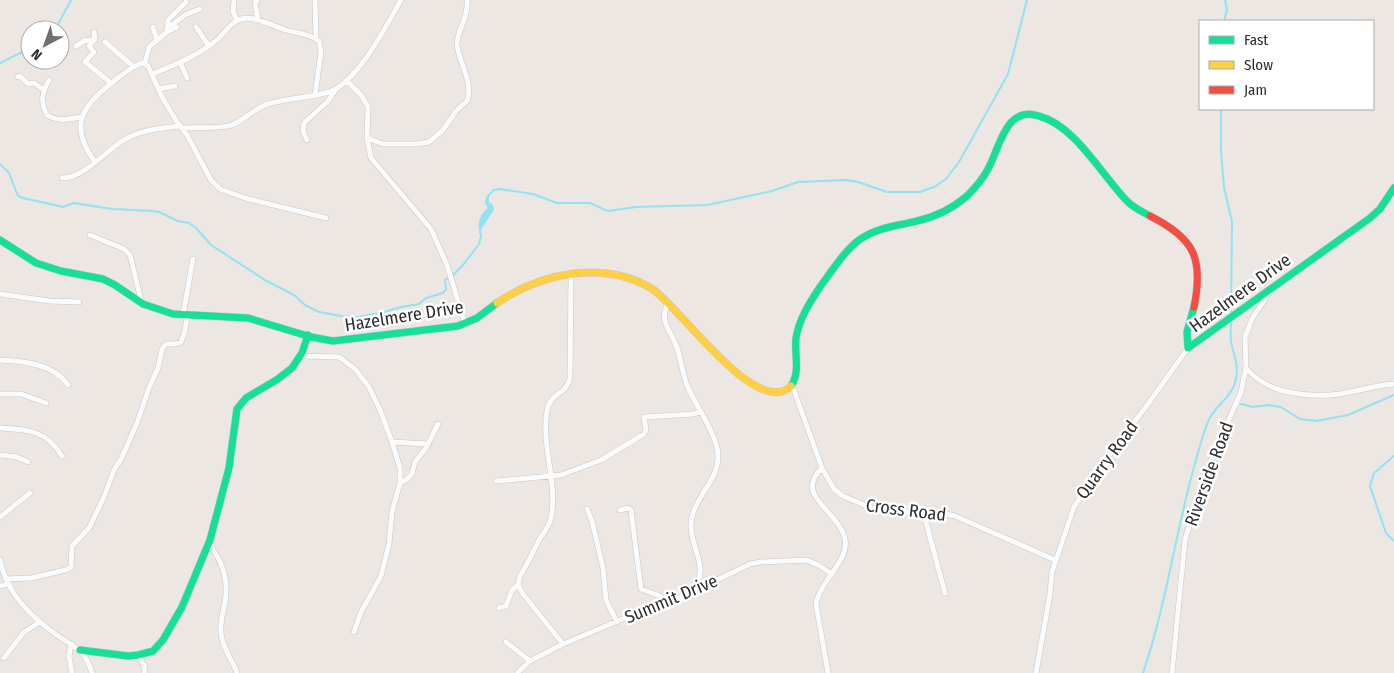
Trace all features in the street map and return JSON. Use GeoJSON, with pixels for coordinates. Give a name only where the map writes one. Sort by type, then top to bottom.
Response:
{"type":"FeatureCollection","features":[{"type":"Feature","properties":{"kind":"street"},"geometry":{"type":"LineString","coordinates":[[234,0],[233,11],[237,20]]}},
{"type":"Feature","properties":{"kind":"street"},"geometry":{"type":"LineString","coordinates":[[257,0],[254,3],[258,20]]}},
{"type":"Feature","properties":{"kind":"street"},"geometry":{"type":"LineString","coordinates":[[315,0],[316,39],[321,48],[315,95]]}},
{"type":"Feature","properties":{"kind":"street"},"geometry":{"type":"LineString","coordinates":[[62,178],[75,176],[130,136],[163,128],[231,125],[259,107],[336,89],[347,82],[383,33],[401,0]]}},
{"type":"Feature","properties":{"kind":"street"},"geometry":{"type":"LineString","coordinates":[[367,138],[383,144],[429,142],[443,130],[456,111],[467,101],[469,86],[460,60],[457,42],[466,15],[467,0]]}},
{"type":"Feature","properties":{"kind":"street"},"geometry":{"type":"LineString","coordinates":[[168,30],[168,20],[186,2]]}},
{"type":"Feature","properties":{"kind":"street"},"geometry":{"type":"LineString","coordinates":[[200,9],[185,15],[149,47],[145,63],[211,180],[220,189],[245,198],[326,218]]}},
{"type":"Feature","properties":{"kind":"street"},"geometry":{"type":"LineString","coordinates":[[152,74],[192,57],[222,36],[237,20],[258,20],[316,39]]}},
{"type":"Feature","properties":{"kind":"street"},"geometry":{"type":"LineString","coordinates":[[153,27],[157,41]]}},
{"type":"Feature","properties":{"kind":"street"},"geometry":{"type":"LineString","coordinates":[[168,30],[177,27]]}},
{"type":"Feature","properties":{"kind":"street"},"geometry":{"type":"LineString","coordinates":[[196,27],[209,46]]}},
{"type":"Feature","properties":{"kind":"street"},"geometry":{"type":"LineString","coordinates":[[94,32],[95,39],[89,46],[94,52],[86,62],[111,83]]}},
{"type":"Feature","properties":{"kind":"street"},"geometry":{"type":"LineString","coordinates":[[76,46],[86,40],[95,39]]}},
{"type":"Feature","properties":{"kind":"street"},"geometry":{"type":"LineString","coordinates":[[105,42],[134,66]]}},
{"type":"Feature","properties":{"kind":"street"},"geometry":{"type":"LineString","coordinates":[[180,62],[187,78]]}},
{"type":"Feature","properties":{"kind":"street"},"geometry":{"type":"LineString","coordinates":[[95,162],[88,153],[82,137],[82,117],[90,101],[134,66],[145,63]]}},
{"type":"Feature","properties":{"kind":"street"},"geometry":{"type":"LineString","coordinates":[[18,77],[20,76],[28,84],[34,83],[44,90]]}},
{"type":"Feature","properties":{"kind":"street"},"geometry":{"type":"LineString","coordinates":[[49,80],[42,98],[47,115],[68,120],[82,117]]}},
{"type":"Feature","properties":{"kind":"street"},"geometry":{"type":"LineString","coordinates":[[347,82],[362,95],[368,107],[367,138],[373,162],[426,222],[437,241],[451,276],[465,324]]}},
{"type":"Feature","properties":{"kind":"street"},"geometry":{"type":"LineString","coordinates":[[158,89],[175,86]]}},
{"type":"Feature","properties":{"kind":"street"},"geometry":{"type":"LineString","coordinates":[[307,140],[303,131],[304,123],[328,101],[336,89]]}},
{"type":"Feature","properties":{"kind":"street","name":"Hazelmere Drive"},"geometry":{"type":"LineString","coordinates":[[0,240],[19,255],[42,266],[103,279],[114,284],[142,304],[158,311],[185,315],[242,317],[337,341],[454,327],[479,317],[517,290],[542,281],[591,273],[612,274],[650,287],[668,302],[721,360],[742,377],[771,392],[788,390],[792,385],[797,372],[796,336],[802,318],[819,289],[851,247],[872,233],[887,227],[919,220],[957,203],[980,183],[987,172],[1001,137],[1012,120],[1019,116],[1028,114],[1038,115],[1051,120],[1063,128],[1130,204],[1140,212],[1174,229],[1186,241],[1194,255],[1198,268],[1198,283],[1193,313],[1185,336],[1188,348],[1370,218],[1380,209],[1394,188]]}},
{"type":"Feature","properties":{"kind":"street"},"geometry":{"type":"LineString","coordinates":[[90,235],[124,249],[130,255],[142,304]]}},
{"type":"Feature","properties":{"kind":"street"},"geometry":{"type":"LineString","coordinates":[[0,586],[6,582],[66,570],[71,566],[72,546],[89,528],[104,498],[114,470],[137,423],[158,368],[162,350],[166,344],[181,342],[185,331],[185,315],[193,260]]}},
{"type":"Feature","properties":{"kind":"street"},"geometry":{"type":"LineString","coordinates":[[499,608],[506,606],[512,590],[518,585],[520,576],[550,522],[552,507],[551,476],[546,418],[551,399],[566,389],[570,378],[571,275]]}},
{"type":"Feature","properties":{"kind":"street","name":"Riverside Road"},"geometry":{"type":"LineString","coordinates":[[1172,673],[1185,540],[1206,470],[1241,392],[1246,368],[1244,346],[1246,332],[1252,319],[1275,285]]}},
{"type":"Feature","properties":{"kind":"street"},"geometry":{"type":"LineString","coordinates":[[0,294],[49,301],[78,302]]}},
{"type":"Feature","properties":{"kind":"street"},"geometry":{"type":"LineString","coordinates":[[668,302],[664,319],[676,345],[687,384],[716,444],[718,462],[713,478],[692,516],[691,530],[701,572],[691,591]]}},
{"type":"Feature","properties":{"kind":"street"},"geometry":{"type":"LineString","coordinates":[[80,650],[128,656],[138,655],[153,650],[163,640],[182,607],[208,543],[229,468],[237,409],[246,398],[286,374],[301,356],[308,335]]}},
{"type":"Feature","properties":{"kind":"street","name":"Quarry Road"},"geometry":{"type":"LineString","coordinates":[[1036,673],[1055,560],[1074,507],[1083,491],[1188,348]]}},
{"type":"Feature","properties":{"kind":"street"},"geometry":{"type":"LineString","coordinates":[[301,356],[340,358],[355,369],[369,387],[392,442],[400,468],[400,483],[392,512],[389,544],[381,576],[361,612],[354,632]]}},
{"type":"Feature","properties":{"kind":"street"},"geometry":{"type":"LineString","coordinates":[[0,360],[26,362],[55,372],[60,374],[68,386]]}},
{"type":"Feature","properties":{"kind":"street"},"geometry":{"type":"LineString","coordinates":[[1246,368],[1270,387],[1283,391],[1321,396],[1394,384]]}},
{"type":"Feature","properties":{"kind":"street","name":"Cross Road"},"geometry":{"type":"LineString","coordinates":[[792,385],[822,468],[834,489],[842,496],[874,509],[895,512],[932,511],[955,516],[1055,560]]}},
{"type":"Feature","properties":{"kind":"street"},"geometry":{"type":"LineString","coordinates":[[0,394],[21,394],[46,403]]}},
{"type":"Feature","properties":{"kind":"street"},"geometry":{"type":"LineString","coordinates":[[496,481],[561,475],[601,460],[646,432],[644,417],[700,412]]}},
{"type":"Feature","properties":{"kind":"street"},"geometry":{"type":"LineString","coordinates":[[400,483],[409,477],[417,459],[428,444],[438,424]]}},
{"type":"Feature","properties":{"kind":"street"},"geometry":{"type":"LineString","coordinates":[[0,428],[45,436],[56,446],[62,456]]}},
{"type":"Feature","properties":{"kind":"street"},"geometry":{"type":"LineString","coordinates":[[392,442],[428,444]]}},
{"type":"Feature","properties":{"kind":"street"},"geometry":{"type":"LineString","coordinates":[[0,455],[17,457],[28,462]]}},
{"type":"Feature","properties":{"kind":"street"},"geometry":{"type":"LineString","coordinates":[[822,468],[811,482],[812,489],[815,497],[840,526],[845,536],[846,544],[840,562],[830,573],[817,595],[816,604],[828,673]]}},
{"type":"Feature","properties":{"kind":"street"},"geometry":{"type":"LineString","coordinates":[[0,517],[30,493]]}},
{"type":"Feature","properties":{"kind":"street"},"geometry":{"type":"LineString","coordinates":[[587,508],[603,568],[606,600],[616,622]]}},
{"type":"Feature","properties":{"kind":"street"},"geometry":{"type":"LineString","coordinates":[[620,510],[628,508],[631,510],[642,589],[652,592],[668,602]]}},
{"type":"Feature","properties":{"kind":"street"},"geometry":{"type":"LineString","coordinates":[[923,511],[945,593]]}},
{"type":"Feature","properties":{"kind":"street"},"geometry":{"type":"LineString","coordinates":[[208,543],[219,559],[224,572],[226,590],[221,632],[224,648],[237,673]]}},
{"type":"Feature","properties":{"kind":"street"},"geometry":{"type":"LineString","coordinates":[[0,560],[6,582],[21,604],[40,622],[80,650],[87,658],[92,673]]}},
{"type":"Feature","properties":{"kind":"street","name":"Summit Drive"},"geometry":{"type":"LineString","coordinates":[[518,673],[530,661],[563,644],[646,609],[668,602],[750,564],[807,560],[830,573]]}},
{"type":"Feature","properties":{"kind":"street"},"geometry":{"type":"LineString","coordinates":[[518,585],[563,644]]}},
{"type":"Feature","properties":{"kind":"street"},"geometry":{"type":"LineString","coordinates":[[4,658],[24,632],[40,622]]}},
{"type":"Feature","properties":{"kind":"street"},"geometry":{"type":"LineString","coordinates":[[506,642],[530,661]]}},
{"type":"Feature","properties":{"kind":"street"},"geometry":{"type":"LineString","coordinates":[[71,644],[69,656],[72,673]]}},
{"type":"Feature","properties":{"kind":"street"},"geometry":{"type":"LineString","coordinates":[[138,655],[145,667],[144,673]]}},
{"type":"Feature","properties":{"kind":"water"},"geometry":{"type":"Polygon","coordinates":[[[489,193],[489,202],[493,205],[494,210],[480,231],[479,222],[481,215],[488,208],[485,204],[489,193]]]}},
{"type":"Feature","properties":{"kind":"waterway"},"geometry":{"type":"LineString","coordinates":[[60,20],[71,0]]}},
{"type":"Feature","properties":{"kind":"waterway"},"geometry":{"type":"LineString","coordinates":[[489,195],[494,190],[499,189],[533,194],[557,203],[590,203],[608,211],[636,207],[707,205],[772,191],[798,182],[846,180],[887,192],[920,192],[936,186],[946,179],[959,162],[1008,74],[1027,0]]}},
{"type":"Feature","properties":{"kind":"waterway"},"geometry":{"type":"LineString","coordinates":[[1224,20],[1227,10],[1225,0]]}},
{"type":"Feature","properties":{"kind":"waterway"},"geometry":{"type":"LineString","coordinates":[[0,63],[20,53]]}},
{"type":"Feature","properties":{"kind":"waterway"},"geometry":{"type":"LineString","coordinates":[[1221,110],[1221,151],[1224,187],[1232,222],[1231,314]]}},
{"type":"Feature","properties":{"kind":"waterway"},"geometry":{"type":"LineString","coordinates":[[0,164],[9,173],[18,196],[23,198],[63,207],[74,203],[112,209],[159,212],[178,221],[189,223],[211,245],[265,280],[294,295],[305,305],[319,312],[341,316],[358,317],[385,312],[419,304],[426,298],[443,293],[446,289],[445,280],[463,265],[479,244],[480,229]]}},
{"type":"Feature","properties":{"kind":"waterway"},"geometry":{"type":"LineString","coordinates":[[1143,673],[1158,622],[1187,493],[1201,441],[1211,416],[1231,392],[1235,383],[1237,367],[1231,342],[1231,319]]}},
{"type":"Feature","properties":{"kind":"waterway"},"geometry":{"type":"LineString","coordinates":[[1241,404],[1253,407],[1269,405],[1281,407],[1300,419],[1316,421],[1348,415],[1394,395]]}},
{"type":"Feature","properties":{"kind":"waterway"},"geometry":{"type":"LineString","coordinates":[[1394,456],[1374,473],[1370,486],[1386,533],[1394,541]]}},
{"type":"Feature","properties":{"kind":"traffic: fast"},"geometry":{"type":"LineString","coordinates":[[791,386],[796,374],[796,338],[802,317],[834,267],[856,242],[868,234],[930,217],[950,208],[967,196],[984,176],[1005,130],[1018,117],[1028,114],[1039,116],[1065,130],[1088,153],[1128,202],[1150,216]]}},
{"type":"Feature","properties":{"kind":"traffic: fast"},"geometry":{"type":"LineString","coordinates":[[1194,307],[1187,332],[1188,348],[1370,218],[1380,209],[1394,188]]}},
{"type":"Feature","properties":{"kind":"traffic: fast"},"geometry":{"type":"LineString","coordinates":[[0,240],[36,263],[61,271],[103,279],[143,304],[173,314],[248,318],[311,337],[333,341],[458,326],[477,318],[497,303]]}},
{"type":"Feature","properties":{"kind":"traffic: fast"},"geometry":{"type":"LineString","coordinates":[[80,650],[128,656],[138,655],[153,651],[163,640],[182,607],[210,540],[229,468],[237,409],[246,398],[278,379],[292,368],[302,353],[308,335]]}},
{"type":"Feature","properties":{"kind":"traffic: slow"},"geometry":{"type":"LineString","coordinates":[[497,303],[533,284],[572,274],[613,274],[632,279],[651,288],[663,298],[718,356],[738,374],[758,387],[776,392],[791,386]]}},
{"type":"Feature","properties":{"kind":"traffic: jam"},"geometry":{"type":"LineString","coordinates":[[1150,216],[1177,233],[1192,251],[1198,275],[1194,307]]}}]}
